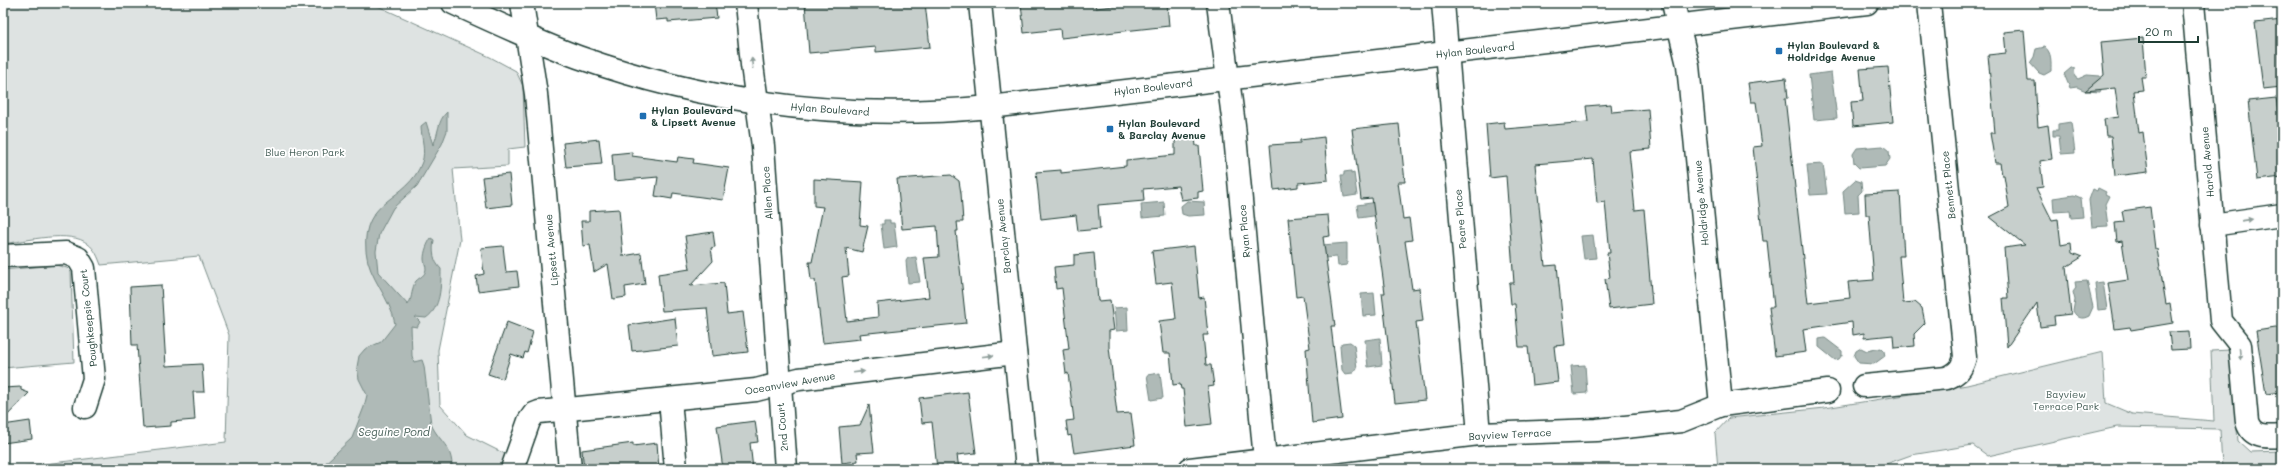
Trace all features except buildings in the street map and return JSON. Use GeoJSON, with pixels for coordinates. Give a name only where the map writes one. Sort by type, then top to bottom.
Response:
{"type":"FeatureCollection","features":[{"type":"Feature","properties":{"kind":"street","name":"Hylan Boulevard"},"geometry":{"type":"LineString","coordinates":[[453,3],[576,56],[648,79],[708,94],[758,102],[807,108],[874,112],[935,111],[990,107],[1867,3]]}},
{"type":"Feature","properties":{"kind":"street","name":"Lipsett Avenue"},"geometry":{"type":"LineString","coordinates":[[522,3],[537,102],[570,469]]}},
{"type":"Feature","properties":{"kind":"street","name":"Allen Place"},"geometry":{"type":"LineString","coordinates":[[746,3],[752,65],[764,146],[780,384]]}},
{"type":"Feature","properties":{"kind":"street","name":"Barclay Avenue"},"geometry":{"type":"LineString","coordinates":[[980,3],[1027,469]]}},
{"type":"Feature","properties":{"kind":"street","name":"Ryan Place"},"geometry":{"type":"LineString","coordinates":[[1218,3],[1234,125],[1264,460]]}},
{"type":"Feature","properties":{"kind":"street","name":"Peare Place"},"geometry":{"type":"LineString","coordinates":[[1443,3],[1479,434]]}},
{"type":"Feature","properties":{"kind":"street","name":"Holdridge Avenue"},"geometry":{"type":"LineString","coordinates":[[1672,3],[1688,65],[1721,405]]}},
{"type":"Feature","properties":{"kind":"street","name":"Bennett Place"},"geometry":{"type":"LineString","coordinates":[[1864,386],[1947,378],[1956,374],[1962,367],[1965,347],[1929,3]]}},
{"type":"Feature","properties":{"kind":"street","name":"Harold Avenue"},"geometry":{"type":"LineString","coordinates":[[2193,3],[2221,321],[2240,345],[2245,410],[2249,430],[2258,436],[2282,436]]}},
{"type":"Feature","properties":{"kind":"street"},"geometry":{"type":"LineString","coordinates":[[2212,225],[2282,215]]}},
{"type":"Feature","properties":{"kind":"street","name":"Poughkeepsie Court"},"geometry":{"type":"LineString","coordinates":[[3,256],[66,253],[78,258],[84,268],[94,379],[86,407]]}},
{"type":"Feature","properties":{"kind":"street","name":"Oceanview Avenue"},"geometry":{"type":"LineString","coordinates":[[564,409],[756,390],[799,379],[1015,352]]}},
{"type":"Feature","properties":{"kind":"street","name":"2nd Court"},"geometry":{"type":"LineString","coordinates":[[780,384],[786,469]]}},
{"type":"Feature","properties":{"kind":"street","name":"Bayview Terrace"},"geometry":{"type":"LineString","coordinates":[[1190,469],[1479,434],[1597,430],[1680,421],[1721,405],[1828,391]]}},
{"type":"Feature","properties":{"kind":"street"},"geometry":{"type":"LineString","coordinates":[[670,399],[676,469]]}},
{"type":"Feature","properties":{"kind":"street"},"geometry":{"type":"LineString","coordinates":[[512,469],[534,414],[564,409]]}},
{"type":"Feature","properties":{"kind":"green space","name":"Blue Heron Park"},"geometry":{"type":"Polygon","coordinates":[[[3,3],[371,3],[490,57],[516,71],[523,86],[525,147],[508,149],[508,166],[453,169],[460,240],[438,350],[440,405],[467,435],[505,454],[500,469],[3,469],[226,442],[229,335],[199,256],[101,265],[93,248],[80,240],[71,237],[47,237],[3,244],[3,3]]]}},
{"type":"Feature","properties":{"kind":"green space"},"geometry":{"type":"Polygon","coordinates":[[[56,265],[67,268],[71,272],[74,362],[3,368],[3,270],[56,265]]]}},
{"type":"Feature","properties":{"kind":"green space","name":"Bayview Terrace Park"},"geometry":{"type":"Polygon","coordinates":[[[2230,350],[2238,441],[2250,452],[2282,451],[2282,469],[2222,469],[2220,429],[2117,427],[1988,456],[1973,445],[1911,455],[1872,469],[1718,469],[1715,433],[1729,418],[1825,408],[1967,385],[2103,352],[2106,403],[2132,414],[2214,421],[2211,351],[2230,350]]]}},
{"type":"Feature","properties":{"kind":"water"},"geometry":{"type":"Polygon","coordinates":[[[2045,47],[2050,55],[2051,71],[2044,75],[2039,73],[2030,63],[2034,57],[2036,49],[2045,47]]]}},
{"type":"Feature","properties":{"kind":"water"},"geometry":{"type":"Polygon","coordinates":[[[2071,68],[2074,68],[2075,77],[2078,79],[2087,75],[2100,76],[2103,85],[2100,92],[2086,91],[2077,87],[2070,88],[2064,74],[2071,68]]]}},
{"type":"Feature","properties":{"kind":"water"},"geometry":{"type":"Polygon","coordinates":[[[1831,72],[1837,118],[1814,120],[1809,75],[1831,72]]]}},
{"type":"Feature","properties":{"kind":"water","name":"Seguine Pond"},"geometry":{"type":"Polygon","coordinates":[[[447,112],[447,131],[442,144],[417,186],[393,208],[379,234],[376,251],[378,272],[408,305],[411,299],[414,284],[423,275],[426,268],[424,256],[427,245],[431,238],[434,240],[434,256],[436,263],[441,269],[439,296],[435,309],[431,314],[426,318],[415,317],[420,322],[417,327],[411,326],[412,356],[414,362],[422,360],[431,424],[448,449],[452,461],[452,469],[319,469],[352,438],[364,407],[367,395],[359,379],[357,367],[359,356],[365,349],[381,342],[395,324],[389,305],[375,279],[368,261],[366,251],[366,233],[371,220],[378,210],[407,185],[415,175],[422,162],[423,149],[421,126],[426,122],[433,145],[441,119],[447,112]]]}},
{"type":"Feature","properties":{"kind":"water"},"geometry":{"type":"Polygon","coordinates":[[[2071,122],[2075,153],[2061,154],[2059,136],[2053,136],[2053,130],[2058,130],[2058,124],[2071,122]]]}},
{"type":"Feature","properties":{"kind":"water"},"geometry":{"type":"Polygon","coordinates":[[[1883,146],[1889,151],[1890,159],[1885,166],[1859,168],[1854,163],[1853,154],[1857,148],[1883,146]]]}},
{"type":"Feature","properties":{"kind":"water"},"geometry":{"type":"Polygon","coordinates":[[[1823,164],[1827,194],[1810,195],[1807,165],[1823,164]]]}},
{"type":"Feature","properties":{"kind":"water"},"geometry":{"type":"Polygon","coordinates":[[[1351,171],[1351,174],[1354,173],[1357,195],[1344,197],[1341,175],[1344,175],[1344,172],[1351,171]]]}},
{"type":"Feature","properties":{"kind":"water"},"geometry":{"type":"Polygon","coordinates":[[[1855,180],[1861,182],[1862,191],[1858,195],[1859,212],[1845,213],[1843,191],[1855,180]]]}},
{"type":"Feature","properties":{"kind":"water"},"geometry":{"type":"Polygon","coordinates":[[[2098,188],[2106,192],[2105,194],[2109,196],[2105,204],[2108,226],[2092,227],[2089,200],[2093,189],[2097,191],[2098,188]]]}},
{"type":"Feature","properties":{"kind":"water"},"geometry":{"type":"Polygon","coordinates":[[[2074,195],[2081,198],[2083,217],[2071,218],[2070,211],[2054,212],[2053,198],[2074,195]]]}},
{"type":"Feature","properties":{"kind":"water"},"geometry":{"type":"Polygon","coordinates":[[[1187,201],[1204,202],[1205,215],[1188,216],[1182,214],[1181,206],[1187,201]]]}},
{"type":"Feature","properties":{"kind":"water"},"geometry":{"type":"Polygon","coordinates":[[[1385,201],[1387,214],[1359,218],[1357,205],[1385,201]]]}},
{"type":"Feature","properties":{"kind":"water"},"geometry":{"type":"Polygon","coordinates":[[[1164,202],[1165,216],[1142,218],[1141,204],[1164,202]]]}},
{"type":"Feature","properties":{"kind":"water"},"geometry":{"type":"Polygon","coordinates":[[[884,220],[890,220],[890,223],[894,223],[897,247],[884,249],[881,224],[884,224],[884,220]]]}},
{"type":"Feature","properties":{"kind":"water"},"geometry":{"type":"Polygon","coordinates":[[[1593,235],[1596,258],[1584,259],[1581,236],[1593,235]]]}},
{"type":"Feature","properties":{"kind":"water"},"geometry":{"type":"Polygon","coordinates":[[[1347,243],[1347,265],[1338,266],[1337,257],[1323,258],[1322,245],[1347,243]]]}},
{"type":"Feature","properties":{"kind":"water"},"geometry":{"type":"Polygon","coordinates":[[[916,257],[920,282],[908,283],[906,261],[908,258],[916,257]]]}},
{"type":"Feature","properties":{"kind":"water"},"geometry":{"type":"Polygon","coordinates":[[[2087,281],[2093,307],[2089,316],[2082,318],[2078,317],[2073,311],[2075,300],[2073,292],[2076,288],[2075,282],[2087,281]]]}},
{"type":"Feature","properties":{"kind":"water"},"geometry":{"type":"Polygon","coordinates":[[[2103,282],[2107,309],[2098,310],[2095,283],[2103,282]]]}},
{"type":"Feature","properties":{"kind":"water"},"geometry":{"type":"Polygon","coordinates":[[[1374,293],[1376,315],[1363,316],[1361,294],[1374,293]]]}},
{"type":"Feature","properties":{"kind":"water"},"geometry":{"type":"Polygon","coordinates":[[[1127,307],[1128,330],[1116,331],[1114,308],[1127,307]]]}},
{"type":"Feature","properties":{"kind":"water"},"geometry":{"type":"Polygon","coordinates":[[[1380,338],[1382,365],[1368,367],[1365,340],[1380,338]]]}},
{"type":"Feature","properties":{"kind":"water"},"geometry":{"type":"Polygon","coordinates":[[[1825,338],[1842,351],[1842,355],[1839,359],[1835,360],[1819,347],[1819,339],[1825,338]]]}},
{"type":"Feature","properties":{"kind":"water"},"geometry":{"type":"Polygon","coordinates":[[[1350,342],[1354,345],[1357,368],[1353,373],[1345,374],[1342,370],[1340,346],[1342,343],[1350,342]]]}},
{"type":"Feature","properties":{"kind":"water"},"geometry":{"type":"Polygon","coordinates":[[[1861,348],[1867,351],[1881,348],[1884,351],[1885,356],[1874,364],[1859,363],[1854,356],[1856,351],[1861,348]]]}},
{"type":"Feature","properties":{"kind":"water"},"geometry":{"type":"Polygon","coordinates":[[[1585,365],[1587,393],[1574,394],[1571,366],[1585,365]]]}},
{"type":"Feature","properties":{"kind":"water"},"geometry":{"type":"Polygon","coordinates":[[[1160,373],[1163,398],[1151,400],[1147,375],[1160,373]]]}},
{"type":"Feature","properties":{"kind":"place","name":"Hylan Boulevard & Holdridge Avenue"},"geometry":{"type":"Point","coordinates":[1779,51]}},
{"type":"Feature","properties":{"kind":"place","name":"Hylan Boulevard & Lipsett Avenue"},"geometry":{"type":"Point","coordinates":[643,116]}},
{"type":"Feature","properties":{"kind":"place","name":"Hylan Boulevard & Barclay Avenue"},"geometry":{"type":"Point","coordinates":[1110,129]}}]}
